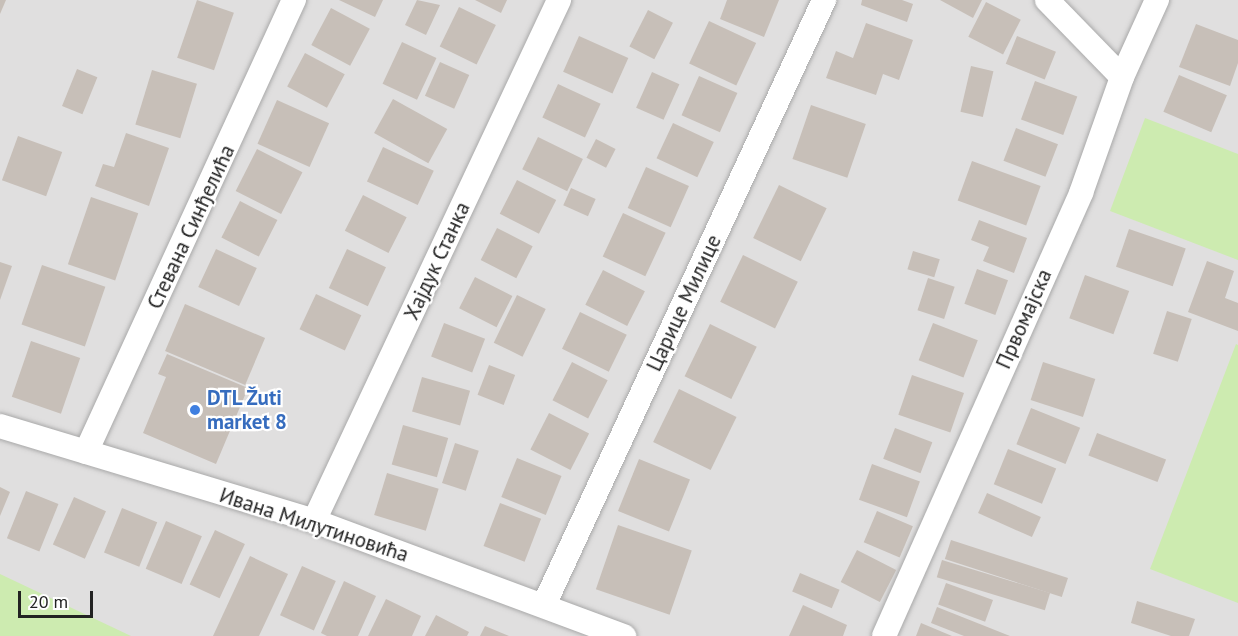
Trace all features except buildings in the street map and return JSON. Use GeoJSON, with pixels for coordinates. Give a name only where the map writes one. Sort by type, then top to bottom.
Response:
{"type":"FeatureCollection","features":[{"type":"Feature","properties":{"kind":"street","name":"Стевана Синђелића"},"geometry":{"type":"LineString","coordinates":[[86,452],[294,0]]}},
{"type":"Feature","properties":{"kind":"street","name":"Хајдук Станка"},"geometry":{"type":"LineString","coordinates":[[314,521],[559,0]]}},
{"type":"Feature","properties":{"kind":"street","name":"Царице Милице"},"geometry":{"type":"LineString","coordinates":[[544,605],[824,0]]}},
{"type":"Feature","properties":{"kind":"street"},"geometry":{"type":"LineString","coordinates":[[1047,0],[1122,76]]}},
{"type":"Feature","properties":{"kind":"street","name":"Првомајска"},"geometry":{"type":"LineString","coordinates":[[884,636],[1081,193],[1122,76],[1157,0]]}},
{"type":"Feature","properties":{"kind":"street","name":"Ивана Милутиновића"},"geometry":{"type":"LineString","coordinates":[[0,426],[314,521],[624,636]]}},
{"type":"Feature","properties":{"kind":"shaded area"},"geometry":{"type":"Polygon","coordinates":[[[0,0],[1238,0],[1238,636],[0,636],[0,0]]]}},
{"type":"Feature","properties":{"kind":"green space"},"geometry":{"type":"Polygon","coordinates":[[[1145,118],[1238,154],[1238,260],[1110,211],[1145,118]]]}},
{"type":"Feature","properties":{"kind":"green space"},"geometry":{"type":"Polygon","coordinates":[[[1236,344],[1238,345],[1238,603],[1150,569],[1236,344]]]}},
{"type":"Feature","properties":{"kind":"green space"},"geometry":{"type":"Polygon","coordinates":[[[0,574],[131,636],[0,636],[0,574]]]}},
{"type":"Feature","properties":{"kind":"place","name":"DTL Žuti market 8"},"geometry":{"type":"Point","coordinates":[195,410]}}]}
